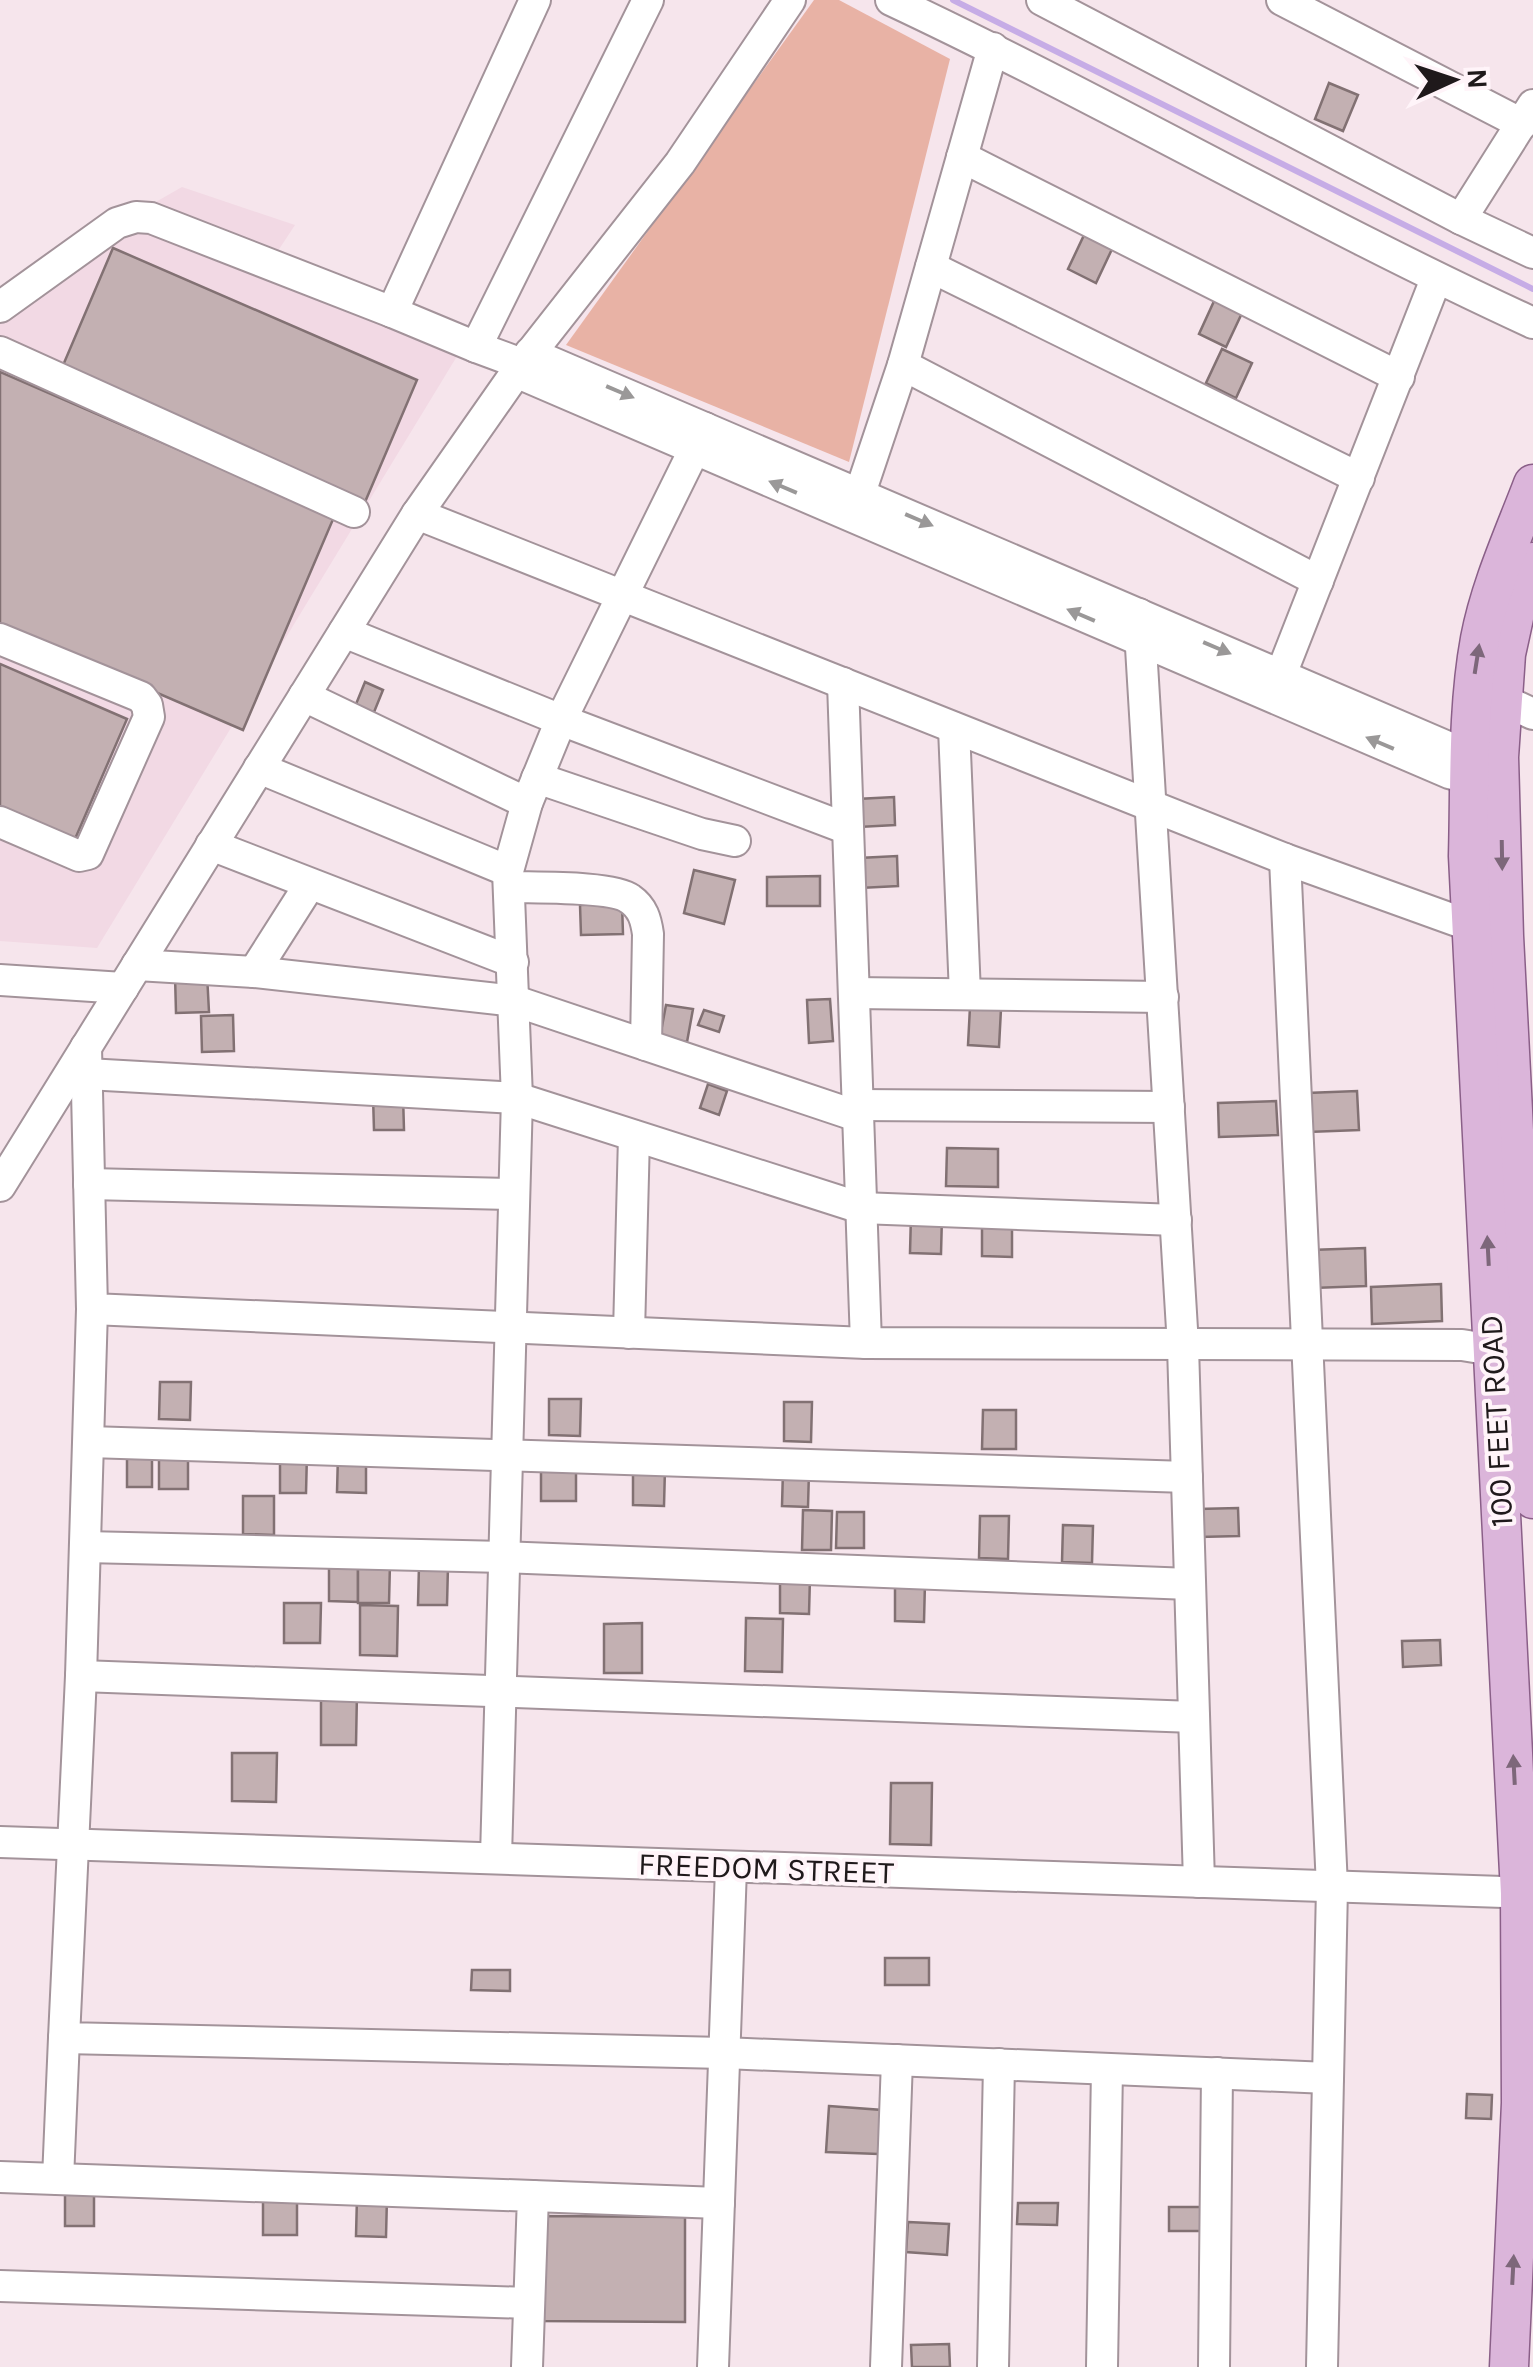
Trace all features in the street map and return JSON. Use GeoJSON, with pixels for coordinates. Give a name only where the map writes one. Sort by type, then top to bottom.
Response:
{"type":"FeatureCollection","features":[{"type":"Feature","properties":{"kind":"main road","name":"100 FEET ROAD"},"geometry":{"type":"LineString","coordinates":[[1509,2367],[1526,1893],[1517,1354],[1504,936],[1472,692],[1481,636],[1499,572],[1533,484]]}},
{"type":"Feature","properties":{"kind":"main road","name":"100 FEET ROAD"},"geometry":{"type":"LineString","coordinates":[[1533,562],[1515,613],[1517,707],[1485,771],[1468,856],[1471,926],[1533,1499]]}},
{"type":"Feature","properties":{"kind":"street"},"geometry":{"type":"LineString","coordinates":[[392,312],[535,0]]}},
{"type":"Feature","properties":{"kind":"street"},"geometry":{"type":"LineString","coordinates":[[476,346],[648,0]]}},
{"type":"Feature","properties":{"kind":"street"},"geometry":{"type":"LineString","coordinates":[[0,1186],[13,1144],[86,1061],[130,976],[417,514],[524,363],[680,163],[790,0]]}},
{"type":"Feature","properties":{"kind":"street"},"geometry":{"type":"LineString","coordinates":[[891,0],[993,48],[1436,279],[1533,323]]}},
{"type":"Feature","properties":{"kind":"street"},"geometry":{"type":"LineString","coordinates":[[1042,0],[1461,219],[1533,252]]}},
{"type":"Feature","properties":{"kind":"street"},"geometry":{"type":"LineString","coordinates":[[1282,0],[1527,115],[1461,219]]}},
{"type":"Feature","properties":{"kind":"street"},"geometry":{"type":"LineString","coordinates":[[857,506],[903,365],[993,48]]}},
{"type":"Feature","properties":{"kind":"street"},"geometry":{"type":"LineString","coordinates":[[962,157],[1399,376]]}},
{"type":"Feature","properties":{"kind":"street"},"geometry":{"type":"LineString","coordinates":[[0,308],[117,223],[136,217],[152,218],[524,363],[1276,686],[1485,771]]}},
{"type":"Feature","properties":{"kind":"street"},"geometry":{"type":"LineString","coordinates":[[931,267],[1359,478]]}},
{"type":"Feature","properties":{"kind":"street"},"geometry":{"type":"LineString","coordinates":[[1276,686],[1436,279]]}},
{"type":"Feature","properties":{"kind":"street"},"geometry":{"type":"LineString","coordinates":[[0,352],[354,512]]}},
{"type":"Feature","properties":{"kind":"street"},"geometry":{"type":"LineString","coordinates":[[903,365],[1318,581]]}},
{"type":"Feature","properties":{"kind":"street"},"geometry":{"type":"LineString","coordinates":[[496,1857],[517,1098],[509,879],[532,790],[561,720],[701,439]]}},
{"type":"Feature","properties":{"kind":"street"},"geometry":{"type":"LineString","coordinates":[[417,514],[1284,859],[1471,926]]}},
{"type":"Feature","properties":{"kind":"street"},"geometry":{"type":"LineString","coordinates":[[1139,627],[1153,806],[1183,1346],[1199,1882]]}},
{"type":"Feature","properties":{"kind":"street"},"geometry":{"type":"LineString","coordinates":[[344,632],[848,830]]}},
{"type":"Feature","properties":{"kind":"street"},"geometry":{"type":"LineString","coordinates":[[0,639],[140,697],[147,704],[149,717],[88,854],[79,856],[0,822]]}},
{"type":"Feature","properties":{"kind":"street"},"geometry":{"type":"LineString","coordinates":[[843,683],[866,1343]]}},
{"type":"Feature","properties":{"kind":"street"},"geometry":{"type":"LineString","coordinates":[[304,696],[532,790],[736,841]]}},
{"type":"Feature","properties":{"kind":"street"},"geometry":{"type":"LineString","coordinates":[[954,728],[965,994]]}},
{"type":"Feature","properties":{"kind":"street"},"geometry":{"type":"LineString","coordinates":[[260,768],[509,879],[616,893],[636,903],[645,916],[648,934],[646,1045]]}},
{"type":"Feature","properties":{"kind":"street"},"geometry":{"type":"LineString","coordinates":[[212,845],[513,962]]}},
{"type":"Feature","properties":{"kind":"street"},"geometry":{"type":"LineString","coordinates":[[1284,859],[1332,1888],[1322,2367]]}},
{"type":"Feature","properties":{"kind":"street"},"geometry":{"type":"LineString","coordinates":[[254,972],[310,884]]}},
{"type":"Feature","properties":{"kind":"street"},"geometry":{"type":"LineString","coordinates":[[0,980],[254,972],[515,1001],[856,1110],[1170,1107]]}},
{"type":"Feature","properties":{"kind":"street"},"geometry":{"type":"LineString","coordinates":[[854,993],[1163,997]]}},
{"type":"Feature","properties":{"kind":"street"},"geometry":{"type":"LineString","coordinates":[[86,1061],[517,1098],[860,1208],[1176,1220]]}},
{"type":"Feature","properties":{"kind":"street"},"geometry":{"type":"LineString","coordinates":[[58,2179],[89,1442],[92,1309],[86,1061]]}},
{"type":"Feature","properties":{"kind":"street"},"geometry":{"type":"LineString","coordinates":[[628,1333],[634,1136]]}},
{"type":"Feature","properties":{"kind":"street"},"geometry":{"type":"LineString","coordinates":[[89,1184],[514,1194]]}},
{"type":"Feature","properties":{"kind":"street"},"geometry":{"type":"LineString","coordinates":[[92,1309],[866,1343],[1462,1344],[1517,1354]]}},
{"type":"Feature","properties":{"kind":"street"},"geometry":{"type":"LineString","coordinates":[[89,1442],[1187,1476]]}},
{"type":"Feature","properties":{"kind":"street"},"geometry":{"type":"LineString","coordinates":[[85,1547],[504,1557],[1190,1584]]}},
{"type":"Feature","properties":{"kind":"street"},"geometry":{"type":"LineString","coordinates":[[81,1676],[1194,1717]]}},
{"type":"Feature","properties":{"kind":"street","name":"FREEDOM STREET"},"geometry":{"type":"LineString","coordinates":[[0,1842],[1526,1893]]}},
{"type":"Feature","properties":{"kind":"street"},"geometry":{"type":"LineString","coordinates":[[713,2367],[731,1868]]}},
{"type":"Feature","properties":{"kind":"street"},"geometry":{"type":"LineString","coordinates":[[64,2038],[724,2053],[1328,2078]]}},
{"type":"Feature","properties":{"kind":"street"},"geometry":{"type":"LineString","coordinates":[[886,2367],[898,2060]]}},
{"type":"Feature","properties":{"kind":"street"},"geometry":{"type":"LineString","coordinates":[[993,2367],[999,2064]]}},
{"type":"Feature","properties":{"kind":"street"},"geometry":{"type":"LineString","coordinates":[[1102,2367],[1107,2068]]}},
{"type":"Feature","properties":{"kind":"street"},"geometry":{"type":"LineString","coordinates":[[1214,2367],[1217,2073]]}},
{"type":"Feature","properties":{"kind":"street"},"geometry":{"type":"LineString","coordinates":[[0,2178],[719,2203]]}},
{"type":"Feature","properties":{"kind":"street"},"geometry":{"type":"LineString","coordinates":[[527,2367],[533,2196]]}},
{"type":"Feature","properties":{"kind":"street"},"geometry":{"type":"LineString","coordinates":[[0,2286],[529,2303]]}},
{"type":"Feature","properties":{"kind":"shaded area"},"geometry":{"type":"Polygon","coordinates":[[[814,0],[839,0],[950,59],[849,462],[566,345],[814,0]]]}},
{"type":"Feature","properties":{"kind":"shaded area"},"geometry":{"type":"Polygon","coordinates":[[[182,187],[295,225],[270,263],[462,348],[97,948],[0,941],[0,291],[182,187]]]}},
{"type":"Feature","properties":{"kind":"building"},"geometry":{"type":"Polygon","coordinates":[[[1329,83],[1358,95],[1343,131],[1315,119],[1329,83]]]}},
{"type":"Feature","properties":{"kind":"building"},"geometry":{"type":"Polygon","coordinates":[[[1085,233],[1113,247],[1096,283],[1068,269],[1085,233]]]}},
{"type":"Feature","properties":{"kind":"building"},"geometry":{"type":"Polygon","coordinates":[[[113,248],[417,380],[365,502],[61,370],[113,248]]]}},
{"type":"Feature","properties":{"kind":"building"},"geometry":{"type":"Polygon","coordinates":[[[1215,299],[1242,313],[1226,347],[1199,334],[1215,299]]]}},
{"type":"Feature","properties":{"kind":"building"},"geometry":{"type":"Polygon","coordinates":[[[1222,349],[1252,363],[1236,398],[1206,383],[1222,349]]]}},
{"type":"Feature","properties":{"kind":"building"},"geometry":{"type":"Polygon","coordinates":[[[0,372],[334,517],[243,730],[0,625],[0,372]]]}},
{"type":"Feature","properties":{"kind":"building"},"geometry":{"type":"Polygon","coordinates":[[[0,664],[127,719],[75,839],[0,807],[0,664]]]}},
{"type":"Feature","properties":{"kind":"building"},"geometry":{"type":"Polygon","coordinates":[[[365,682],[383,690],[372,717],[354,709],[365,682]]]}},
{"type":"Feature","properties":{"kind":"building"},"geometry":{"type":"Polygon","coordinates":[[[894,797],[895,825],[859,827],[857,799],[894,797]]]}},
{"type":"Feature","properties":{"kind":"building"},"geometry":{"type":"Polygon","coordinates":[[[897,856],[898,886],[860,888],[859,858],[897,856]]]}},
{"type":"Feature","properties":{"kind":"building"},"geometry":{"type":"Polygon","coordinates":[[[694,870],[735,880],[724,924],[684,913],[694,870]]]}},
{"type":"Feature","properties":{"kind":"building"},"geometry":{"type":"Polygon","coordinates":[[[820,876],[820,906],[767,906],[767,877],[820,876]]]}},
{"type":"Feature","properties":{"kind":"building"},"geometry":{"type":"Polygon","coordinates":[[[622,903],[623,934],[581,935],[580,905],[622,903]]]}},
{"type":"Feature","properties":{"kind":"building"},"geometry":{"type":"Polygon","coordinates":[[[207,974],[209,1012],[176,1013],[175,975],[207,974]]]}},
{"type":"Feature","properties":{"kind":"building"},"geometry":{"type":"Polygon","coordinates":[[[830,999],[833,1041],[809,1043],[807,1000],[830,999]]]}},
{"type":"Feature","properties":{"kind":"building"},"geometry":{"type":"Polygon","coordinates":[[[666,1005],[693,1009],[687,1042],[660,1037],[666,1005]]]}},
{"type":"Feature","properties":{"kind":"building"},"geometry":{"type":"Polygon","coordinates":[[[970,1007],[1001,1009],[999,1047],[968,1045],[970,1007]]]}},
{"type":"Feature","properties":{"kind":"building"},"geometry":{"type":"Polygon","coordinates":[[[704,1010],[724,1016],[719,1032],[698,1025],[704,1010]]]}},
{"type":"Feature","properties":{"kind":"building"},"geometry":{"type":"Polygon","coordinates":[[[233,1015],[234,1051],[202,1052],[201,1016],[233,1015]]]}},
{"type":"Feature","properties":{"kind":"building"},"geometry":{"type":"Polygon","coordinates":[[[708,1084],[727,1091],[719,1115],[700,1108],[708,1084]]]}},
{"type":"Feature","properties":{"kind":"building"},"geometry":{"type":"Polygon","coordinates":[[[1357,1091],[1359,1130],[1308,1132],[1307,1093],[1357,1091]]]}},
{"type":"Feature","properties":{"kind":"building"},"geometry":{"type":"Polygon","coordinates":[[[403,1095],[404,1130],[374,1130],[373,1096],[403,1095]]]}},
{"type":"Feature","properties":{"kind":"building"},"geometry":{"type":"Polygon","coordinates":[[[1276,1101],[1278,1135],[1219,1137],[1218,1103],[1276,1101]]]}},
{"type":"Feature","properties":{"kind":"building"},"geometry":{"type":"Polygon","coordinates":[[[947,1148],[998,1149],[998,1187],[946,1186],[947,1148]]]}},
{"type":"Feature","properties":{"kind":"building"},"geometry":{"type":"Polygon","coordinates":[[[911,1215],[942,1216],[941,1254],[910,1253],[911,1215]]]}},
{"type":"Feature","properties":{"kind":"building"},"geometry":{"type":"Polygon","coordinates":[[[982,1223],[1012,1224],[1012,1257],[982,1256],[982,1223]]]}},
{"type":"Feature","properties":{"kind":"building"},"geometry":{"type":"Polygon","coordinates":[[[1365,1248],[1366,1286],[1313,1288],[1311,1250],[1365,1248]]]}},
{"type":"Feature","properties":{"kind":"building"},"geometry":{"type":"Polygon","coordinates":[[[1441,1284],[1442,1321],[1372,1324],[1371,1287],[1441,1284]]]}},
{"type":"Feature","properties":{"kind":"building"},"geometry":{"type":"Polygon","coordinates":[[[160,1382],[191,1382],[190,1420],[159,1419],[160,1382]]]}},
{"type":"Feature","properties":{"kind":"building"},"geometry":{"type":"Polygon","coordinates":[[[549,1399],[581,1399],[580,1436],[549,1435],[549,1399]]]}},
{"type":"Feature","properties":{"kind":"building"},"geometry":{"type":"Polygon","coordinates":[[[784,1402],[812,1402],[811,1442],[784,1441],[784,1402]]]}},
{"type":"Feature","properties":{"kind":"building"},"geometry":{"type":"Polygon","coordinates":[[[983,1410],[1016,1410],[1016,1449],[982,1449],[983,1410]]]}},
{"type":"Feature","properties":{"kind":"building"},"geometry":{"type":"Polygon","coordinates":[[[127,1452],[152,1452],[152,1487],[127,1487],[127,1452]]]}},
{"type":"Feature","properties":{"kind":"building"},"geometry":{"type":"Polygon","coordinates":[[[159,1453],[188,1453],[188,1489],[159,1489],[159,1453]]]}},
{"type":"Feature","properties":{"kind":"building"},"geometry":{"type":"Polygon","coordinates":[[[280,1453],[307,1453],[306,1493],[280,1493],[280,1453]]]}},
{"type":"Feature","properties":{"kind":"building"},"geometry":{"type":"Polygon","coordinates":[[[338,1455],[366,1456],[366,1493],[337,1492],[338,1455]]]}},
{"type":"Feature","properties":{"kind":"building"},"geometry":{"type":"Polygon","coordinates":[[[541,1465],[576,1465],[576,1501],[541,1501],[541,1465]]]}},
{"type":"Feature","properties":{"kind":"building"},"geometry":{"type":"Polygon","coordinates":[[[633,1468],[665,1468],[664,1506],[633,1505],[633,1468]]]}},
{"type":"Feature","properties":{"kind":"building"},"geometry":{"type":"Polygon","coordinates":[[[783,1470],[809,1471],[808,1507],[782,1506],[783,1470]]]}},
{"type":"Feature","properties":{"kind":"building"},"geometry":{"type":"Polygon","coordinates":[[[243,1496],[274,1496],[274,1535],[243,1534],[243,1496]]]}},
{"type":"Feature","properties":{"kind":"building"},"geometry":{"type":"Polygon","coordinates":[[[1238,1508],[1239,1536],[1199,1537],[1198,1509],[1238,1508]]]}},
{"type":"Feature","properties":{"kind":"building"},"geometry":{"type":"Polygon","coordinates":[[[803,1510],[832,1511],[831,1550],[802,1550],[803,1510]]]}},
{"type":"Feature","properties":{"kind":"building"},"geometry":{"type":"Polygon","coordinates":[[[837,1512],[864,1512],[864,1548],[836,1548],[837,1512]]]}},
{"type":"Feature","properties":{"kind":"building"},"geometry":{"type":"Polygon","coordinates":[[[980,1516],[1009,1516],[1008,1559],[979,1558],[980,1516]]]}},
{"type":"Feature","properties":{"kind":"building"},"geometry":{"type":"Polygon","coordinates":[[[1063,1525],[1093,1526],[1092,1563],[1062,1562],[1063,1525]]]}},
{"type":"Feature","properties":{"kind":"building"},"geometry":{"type":"Polygon","coordinates":[[[329,1562],[358,1563],[358,1602],[329,1601],[329,1562]]]}},
{"type":"Feature","properties":{"kind":"building"},"geometry":{"type":"Polygon","coordinates":[[[358,1563],[390,1563],[389,1603],[358,1603],[358,1563]]]}},
{"type":"Feature","properties":{"kind":"building"},"geometry":{"type":"Polygon","coordinates":[[[419,1565],[448,1566],[447,1605],[418,1605],[419,1565]]]}},
{"type":"Feature","properties":{"kind":"building"},"geometry":{"type":"Polygon","coordinates":[[[780,1577],[810,1577],[809,1614],[780,1613],[780,1577]]]}},
{"type":"Feature","properties":{"kind":"building"},"geometry":{"type":"Polygon","coordinates":[[[895,1582],[925,1582],[924,1622],[895,1621],[895,1582]]]}},
{"type":"Feature","properties":{"kind":"building"},"geometry":{"type":"Polygon","coordinates":[[[284,1603],[321,1603],[320,1643],[284,1643],[284,1603]]]}},
{"type":"Feature","properties":{"kind":"building"},"geometry":{"type":"Polygon","coordinates":[[[360,1605],[398,1606],[397,1656],[360,1655],[360,1605]]]}},
{"type":"Feature","properties":{"kind":"building"},"geometry":{"type":"Polygon","coordinates":[[[746,1618],[783,1619],[782,1672],[745,1671],[746,1618]]]}},
{"type":"Feature","properties":{"kind":"building"},"geometry":{"type":"Polygon","coordinates":[[[642,1623],[642,1673],[604,1673],[604,1624],[642,1623]]]}},
{"type":"Feature","properties":{"kind":"building"},"geometry":{"type":"Polygon","coordinates":[[[1440,1640],[1441,1665],[1403,1667],[1402,1641],[1440,1640]]]}},
{"type":"Feature","properties":{"kind":"building"},"geometry":{"type":"Polygon","coordinates":[[[321,1691],[357,1692],[356,1745],[321,1745],[321,1691]]]}},
{"type":"Feature","properties":{"kind":"building"},"geometry":{"type":"Polygon","coordinates":[[[232,1753],[277,1753],[276,1802],[232,1801],[232,1753]]]}},
{"type":"Feature","properties":{"kind":"building"},"geometry":{"type":"Polygon","coordinates":[[[891,1783],[932,1783],[931,1845],[890,1844],[891,1783]]]}},
{"type":"Feature","properties":{"kind":"building"},"geometry":{"type":"Polygon","coordinates":[[[885,1958],[929,1958],[929,1985],[885,1985],[885,1958]]]}},
{"type":"Feature","properties":{"kind":"building"},"geometry":{"type":"Polygon","coordinates":[[[472,1970],[510,1970],[510,1991],[471,1990],[472,1970]]]}},
{"type":"Feature","properties":{"kind":"building"},"geometry":{"type":"Polygon","coordinates":[[[1467,2094],[1492,2095],[1491,2119],[1466,2118],[1467,2094]]]}},
{"type":"Feature","properties":{"kind":"building"},"geometry":{"type":"Polygon","coordinates":[[[829,2106],[882,2110],[878,2154],[826,2152],[829,2106]]]}},
{"type":"Feature","properties":{"kind":"building"},"geometry":{"type":"Polygon","coordinates":[[[65,2189],[94,2190],[94,2226],[65,2226],[65,2189]]]}},
{"type":"Feature","properties":{"kind":"building"},"geometry":{"type":"Polygon","coordinates":[[[263,2196],[297,2197],[297,2235],[263,2235],[263,2196]]]}},
{"type":"Feature","properties":{"kind":"building"},"geometry":{"type":"Polygon","coordinates":[[[357,2197],[387,2197],[386,2237],[356,2236],[357,2197]]]}},
{"type":"Feature","properties":{"kind":"building"},"geometry":{"type":"Polygon","coordinates":[[[1018,2203],[1058,2203],[1057,2225],[1017,2224],[1018,2203]]]}},
{"type":"Feature","properties":{"kind":"building"},"geometry":{"type":"Polygon","coordinates":[[[1169,2207],[1203,2207],[1202,2231],[1169,2231],[1169,2207]]]}},
{"type":"Feature","properties":{"kind":"building"},"geometry":{"type":"Polygon","coordinates":[[[540,2216],[685,2217],[685,2322],[539,2321],[540,2216]]]}},
{"type":"Feature","properties":{"kind":"building"},"geometry":{"type":"Polygon","coordinates":[[[908,2222],[949,2224],[947,2255],[906,2252],[908,2222]]]}},
{"type":"Feature","properties":{"kind":"building"},"geometry":{"type":"Polygon","coordinates":[[[949,2344],[950,2367],[912,2367],[911,2345],[949,2344]]]}},
{"type":"Feature","properties":{"kind":"waterway"},"geometry":{"type":"LineString","coordinates":[[953,0],[1533,289]]}}]}
